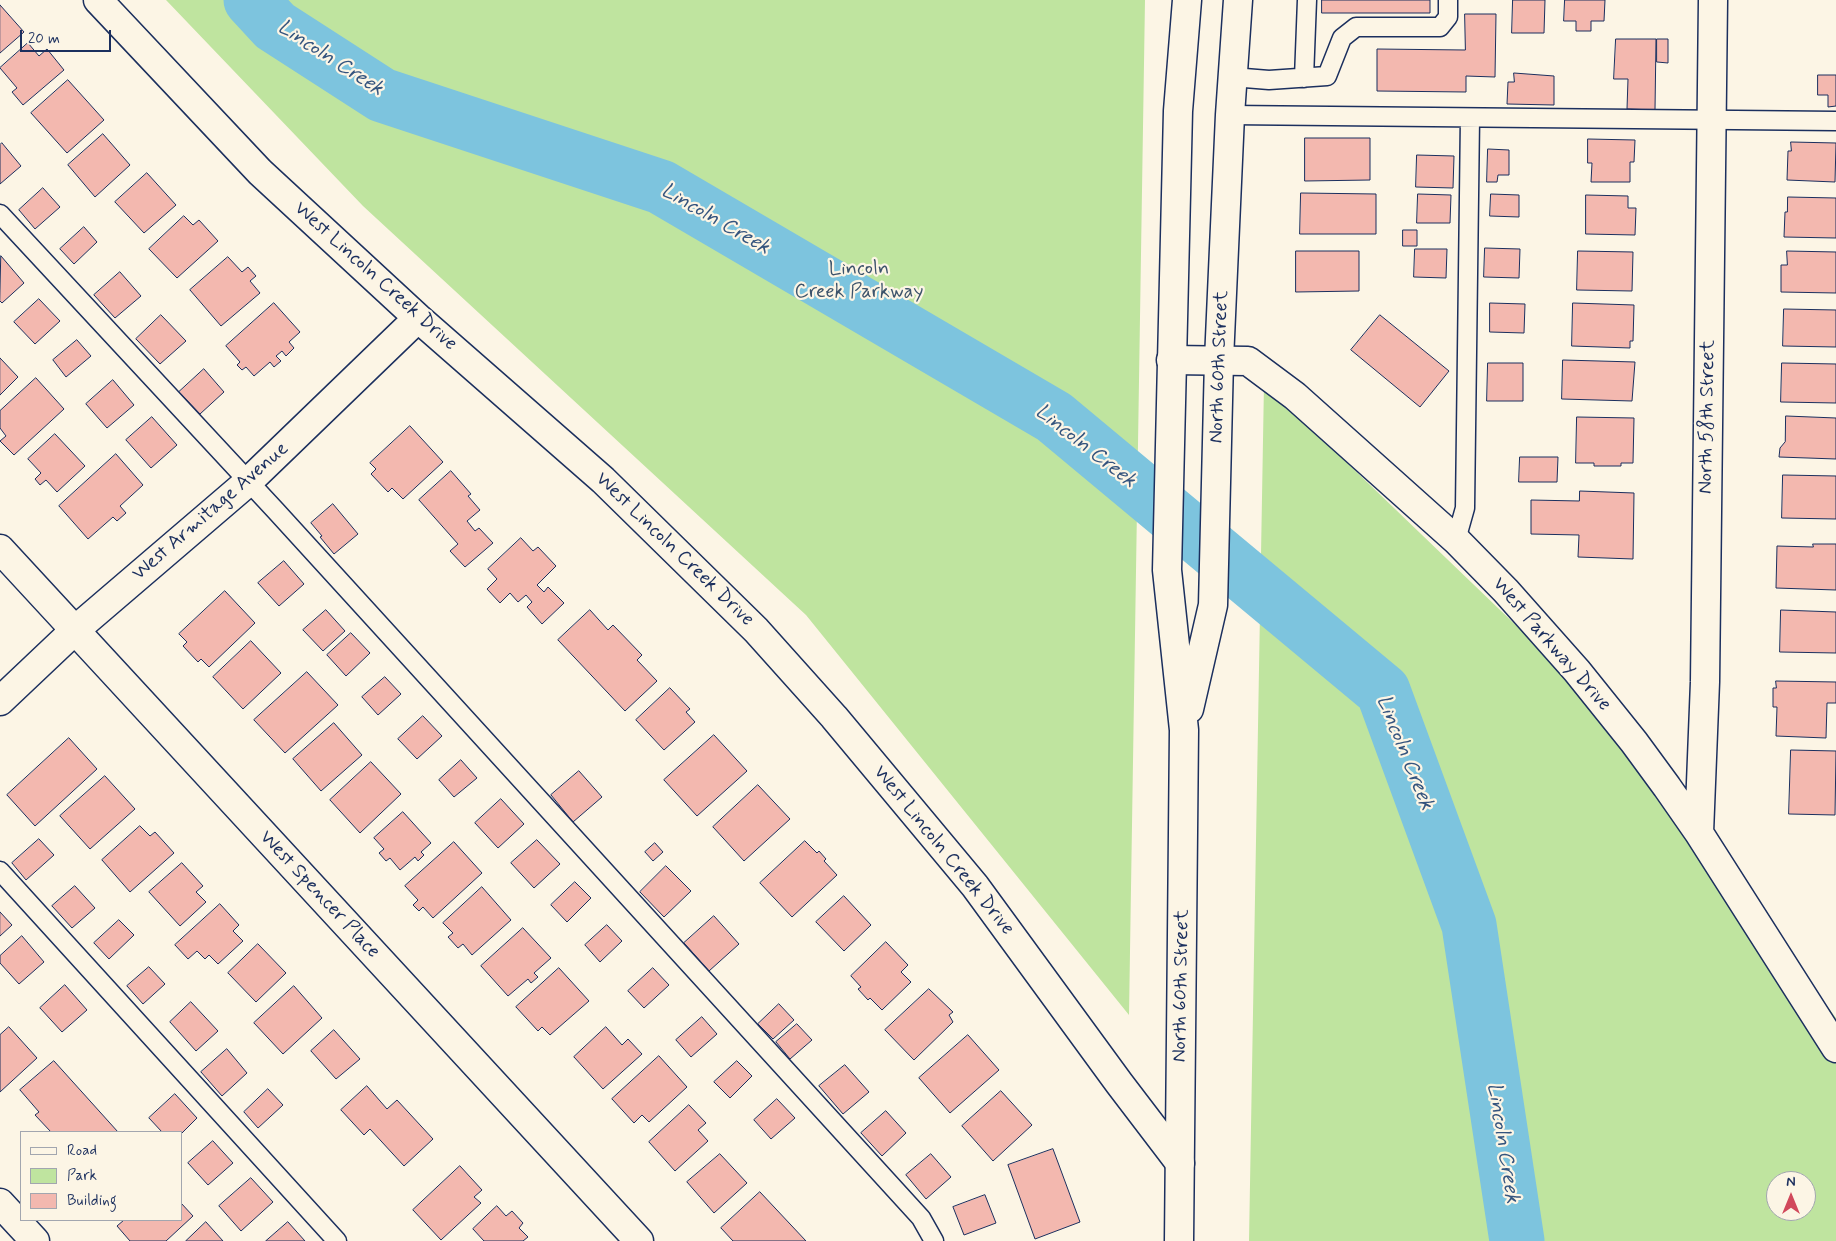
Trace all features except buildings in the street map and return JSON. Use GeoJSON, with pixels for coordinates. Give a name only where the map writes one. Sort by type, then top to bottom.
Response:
{"type":"FeatureCollection","features":[{"type":"Feature","properties":{"kind":"street","name":"West Lincoln Creek Drive"},"geometry":{"type":"LineString","coordinates":[[98,0],[260,172],[418,318],[603,480],[756,630],[821,702],[975,886],[1180,1163]]}},
{"type":"Feature","properties":{"kind":"street","name":"North 60th Street"},"geometry":{"type":"LineString","coordinates":[[1179,1241],[1184,730],[1167,570],[1178,111],[1187,0]]}},
{"type":"Feature","properties":{"kind":"street","name":"North 60th Street"},"geometry":{"type":"LineString","coordinates":[[1184,730],[1213,605],[1219,360],[1232,77],[1238,0]]}},
{"type":"Feature","properties":{"kind":"street","name":"North 58th Street"},"geometry":{"type":"LineString","coordinates":[[1699,833],[1705,682],[1713,0]]}},
{"type":"Feature","properties":{"kind":"street","name":"West Armitage Avenue"},"geometry":{"type":"LineString","coordinates":[[0,701],[74,631],[248,482],[418,318]]}},
{"type":"Feature","properties":{"kind":"street","name":"West Parkway Drive"},"geometry":{"type":"LineString","coordinates":[[1171,360],[1248,361],[1295,396],[1456,540],[1506,591],[1577,670],[1634,742],[1699,833],[1836,1048]]}},
{"type":"Feature","properties":{"kind":"street","name":"West Spencer Place"},"geometry":{"type":"LineString","coordinates":[[0,549],[639,1241]]}},
{"type":"Feature","properties":{"kind":"street"},"geometry":{"type":"LineString","coordinates":[[0,1203],[35,1241]]}},
{"type":"Feature","properties":{"kind":"lane"},"geometry":{"type":"LineString","coordinates":[[1304,78],[1307,0]]}},
{"type":"Feature","properties":{"kind":"lane"},"geometry":{"type":"LineString","coordinates":[[1232,77],[1269,80],[1327,76],[1342,38],[1356,27],[1440,27],[1448,17],[1448,0]]}},
{"type":"Feature","properties":{"kind":"lane"},"geometry":{"type":"LineString","coordinates":[[1230,115],[1836,121]]}},
{"type":"Feature","properties":{"kind":"lane"},"geometry":{"type":"LineString","coordinates":[[1456,540],[1465,508],[1470,118]]}},
{"type":"Feature","properties":{"kind":"lane"},"geometry":{"type":"LineString","coordinates":[[0,214],[248,482],[921,1218],[934,1241]]}},
{"type":"Feature","properties":{"kind":"lane"},"geometry":{"type":"LineString","coordinates":[[0,871],[337,1241]]}},
{"type":"Feature","properties":{"kind":"green space","name":"Lincoln Creek Parkway"},"geometry":{"type":"Polygon","coordinates":[[[166,0],[1145,0],[1129,1015],[806,615],[363,206],[166,0]]]}},
{"type":"Feature","properties":{"kind":"green space"},"geometry":{"type":"Polygon","coordinates":[[[1264,383],[1603,709],[1836,1018],[1836,1241],[1249,1241],[1264,383]]]}},
{"type":"Feature","properties":{"kind":"waterway","name":"Lincoln Creek"},"geometry":{"type":"LineString","coordinates":[[251,0],[275,26],[382,95],[661,187],[1054,417],[1383,691],[1469,925],[1517,1241]]}}]}
